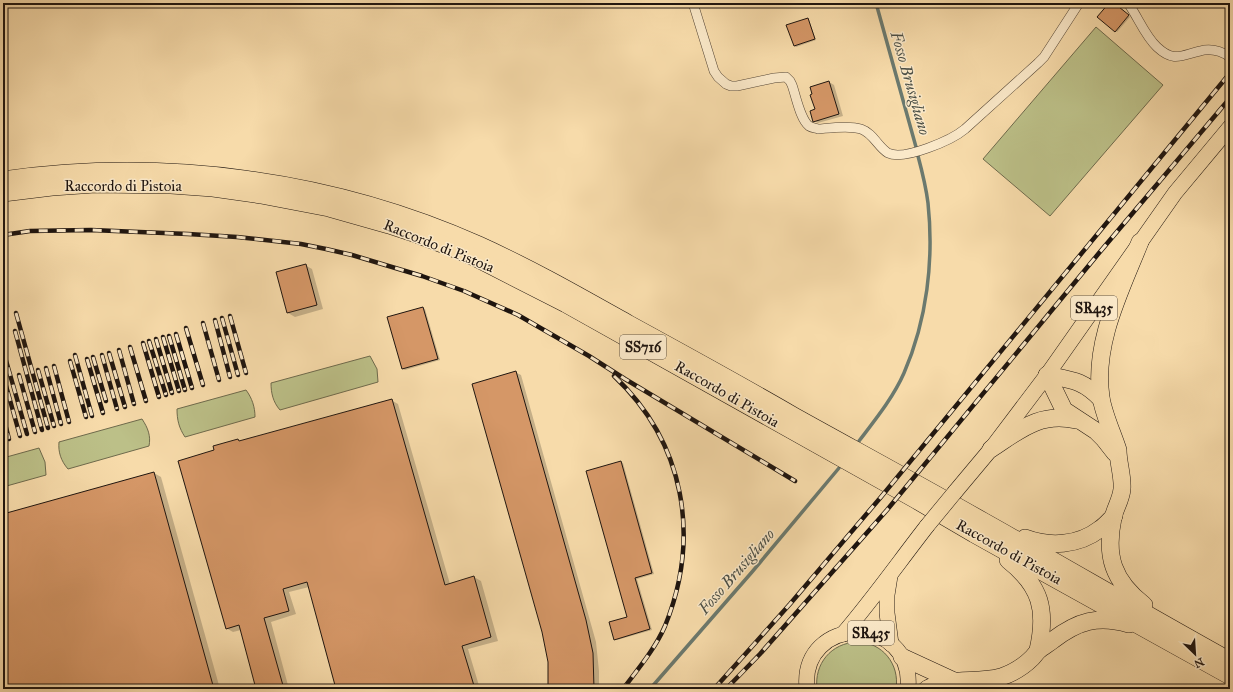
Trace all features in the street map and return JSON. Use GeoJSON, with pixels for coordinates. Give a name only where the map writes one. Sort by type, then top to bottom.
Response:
{"type":"FeatureCollection","features":[{"type":"Feature","properties":{"kind":"highway","name":"Raccordo di Pistoia"},"geometry":{"type":"LineString","coordinates":[[4,190],[95,184],[171,185],[213,188],[261,195],[329,208],[419,235],[476,258],[552,296],[695,375],[1230,661]]}},
{"type":"Feature","properties":{"kind":"highway"},"geometry":{"type":"LineString","coordinates":[[1140,242],[1116,301],[1103,347],[1100,377],[1101,399],[1118,450],[1122,475],[1120,501],[1114,516],[1109,543],[1111,560],[1115,571],[1128,590],[1136,599],[1180,633]]}},
{"type":"Feature","properties":{"kind":"highway"},"geometry":{"type":"LineString","coordinates":[[1047,375],[1081,383],[1101,399]]}},
{"type":"Feature","properties":{"kind":"highway"},"geometry":{"type":"LineString","coordinates":[[1047,375],[1064,410],[1099,434],[1118,456]]}},
{"type":"Feature","properties":{"kind":"highway"},"geometry":{"type":"LineString","coordinates":[[990,449],[1025,427],[1038,421],[1056,417],[1077,420]]}},
{"type":"Feature","properties":{"kind":"highway"},"geometry":{"type":"LineString","coordinates":[[980,528],[1036,542],[1063,544],[1090,535],[1100,529],[1114,516]]}},
{"type":"Feature","properties":{"kind":"highway"},"geometry":{"type":"LineString","coordinates":[[980,528],[1019,569],[1035,590],[1041,607],[1042,616],[1042,633],[1038,650]]}},
{"type":"Feature","properties":{"kind":"highway","name":"Raccordo di Pistoia"},"geometry":{"type":"LineString","coordinates":[[980,528],[1156,634],[1230,676]]}},
{"type":"Feature","properties":{"kind":"highway"},"geometry":{"type":"LineString","coordinates":[[926,689],[938,684],[954,681],[991,679],[1009,674],[1018,670],[1026,664],[1038,650],[1072,627],[1094,620],[1111,620],[1120,622],[1156,634]]}},
{"type":"Feature","properties":{"kind":"highway"},"geometry":{"type":"LineString","coordinates":[[902,657],[954,681]]}},
{"type":"Feature","properties":{"kind":"main road","name":"SR435"},"geometry":{"type":"LineString","coordinates":[[843,634],[863,611],[901,559],[990,449],[1047,375],[1176,193],[1230,127]]}},
{"type":"Feature","properties":{"kind":"main road","name":"SR435"},"geometry":{"type":"LineString","coordinates":[[890,575],[887,595],[887,613],[891,644]]}},
{"type":"Feature","properties":{"kind":"main road","name":"SR435"},"geometry":{"type":"LineString","coordinates":[[804,686],[810,666],[817,652],[828,641],[843,634],[854,632],[870,633],[882,637],[891,644],[902,657],[907,672],[908,689]]}},
{"type":"Feature","properties":{"kind":"street"},"geometry":{"type":"LineString","coordinates":[[693,3],[714,70],[718,77],[726,84],[737,86],[774,78],[786,78],[792,85],[803,117],[808,126],[818,129],[852,128],[863,130],[872,136],[890,154],[901,155],[924,149],[955,137],[965,129],[1038,63],[1079,3]]}},
{"type":"Feature","properties":{"kind":"street"},"geometry":{"type":"LineString","coordinates":[[1128,3],[1149,37],[1157,47],[1168,55],[1181,57],[1201,51],[1215,50],[1230,57]]}},
{"type":"Feature","properties":{"kind":"green space"},"geometry":{"type":"Polygon","coordinates":[[[1096,27],[1163,85],[1050,216],[983,159],[1096,27]]]}},
{"type":"Feature","properties":{"kind":"green space"},"geometry":{"type":"Polygon","coordinates":[[[370,356],[377,369],[378,382],[280,410],[274,401],[271,383],[370,356]]]}},
{"type":"Feature","properties":{"kind":"green space"},"geometry":{"type":"Polygon","coordinates":[[[246,390],[253,403],[255,417],[185,437],[177,417],[177,409],[246,390]]]}},
{"type":"Feature","properties":{"kind":"green space"},"geometry":{"type":"Polygon","coordinates":[[[142,419],[150,439],[149,446],[68,469],[60,456],[59,442],[142,419]]]}},
{"type":"Feature","properties":{"kind":"green space"},"geometry":{"type":"Polygon","coordinates":[[[39,448],[45,462],[46,475],[3,487],[3,458],[39,448]]]}},
{"type":"Feature","properties":{"kind":"green space"},"geometry":{"type":"Polygon","coordinates":[[[857,642],[874,646],[887,656],[895,671],[896,689],[817,689],[818,671],[826,656],[839,646],[857,642]]]}},
{"type":"Feature","properties":{"kind":"building"},"geometry":{"type":"Polygon","coordinates":[[[1109,3],[1114,3],[1129,15],[1115,32],[1097,17],[1109,3]]]}},
{"type":"Feature","properties":{"kind":"building"},"geometry":{"type":"Polygon","coordinates":[[[808,18],[815,39],[794,46],[786,25],[808,18]]]}},
{"type":"Feature","properties":{"kind":"building"},"geometry":{"type":"Polygon","coordinates":[[[829,81],[839,114],[813,122],[810,111],[815,109],[810,95],[812,94],[810,87],[829,81]]]}},
{"type":"Feature","properties":{"kind":"building"},"geometry":{"type":"Polygon","coordinates":[[[306,264],[317,305],[287,313],[276,272],[306,264]]]}},
{"type":"Feature","properties":{"kind":"building"},"geometry":{"type":"Polygon","coordinates":[[[423,307],[438,359],[402,369],[387,317],[423,307]]]}},
{"type":"Feature","properties":{"kind":"building"},"geometry":{"type":"Polygon","coordinates":[[[516,371],[586,620],[593,653],[594,689],[548,689],[548,662],[542,632],[472,384],[516,371]]]}},
{"type":"Feature","properties":{"kind":"building"},"geometry":{"type":"Polygon","coordinates":[[[392,399],[445,585],[474,576],[491,637],[462,646],[475,689],[336,689],[307,582],[283,589],[289,611],[264,618],[284,689],[256,689],[239,625],[226,629],[178,461],[214,450],[213,446],[238,439],[239,441],[392,399]]]}},
{"type":"Feature","properties":{"kind":"building"},"geometry":{"type":"Polygon","coordinates":[[[621,461],[652,573],[635,578],[650,629],[614,640],[609,622],[627,617],[586,471],[621,461]]]}},
{"type":"Feature","properties":{"kind":"building"},"geometry":{"type":"Polygon","coordinates":[[[154,472],[214,689],[3,689],[3,514],[154,472]]]}},
{"type":"Feature","properties":{"kind":"waterway","name":"Fosso Brusigliano"},"geometry":{"type":"LineString","coordinates":[[876,3],[916,147]]}},
{"type":"Feature","properties":{"kind":"waterway","name":"Fosso Brusigliano"},"geometry":{"type":"LineString","coordinates":[[859,441],[900,382],[912,353],[923,311],[929,268],[930,224],[926,191],[918,156]]}},
{"type":"Feature","properties":{"kind":"waterway","name":"Fosso Brusigliano"},"geometry":{"type":"LineString","coordinates":[[650,689],[752,572],[839,468]]}},
{"type":"Feature","properties":{"kind":"railway"},"geometry":{"type":"LineString","coordinates":[[714,689],[790,604],[881,497],[1230,73]]}},
{"type":"Feature","properties":{"kind":"railway"},"geometry":{"type":"LineString","coordinates":[[726,689],[760,654],[887,510],[1099,253],[1230,98]]}},
{"type":"Feature","properties":{"kind":"railway"},"geometry":{"type":"LineString","coordinates":[[3,235],[30,231],[91,230],[237,237],[301,244],[326,249],[352,255],[422,276],[464,291],[518,315],[589,356],[795,481]]}},
{"type":"Feature","properties":{"kind":"railway"},"geometry":{"type":"LineString","coordinates":[[16,313],[48,428]]}},
{"type":"Feature","properties":{"kind":"railway"},"geometry":{"type":"LineString","coordinates":[[230,316],[246,373]]}},
{"type":"Feature","properties":{"kind":"railway"},"geometry":{"type":"LineString","coordinates":[[222,318],[238,375]]}},
{"type":"Feature","properties":{"kind":"railway"},"geometry":{"type":"LineString","coordinates":[[215,320],[230,377]]}},
{"type":"Feature","properties":{"kind":"railway"},"geometry":{"type":"LineString","coordinates":[[203,323],[219,380]]}},
{"type":"Feature","properties":{"kind":"railway"},"geometry":{"type":"LineString","coordinates":[[186,328],[203,385]]}},
{"type":"Feature","properties":{"kind":"railway"},"geometry":{"type":"LineString","coordinates":[[15,331],[42,430]]}},
{"type":"Feature","properties":{"kind":"railway"},"geometry":{"type":"LineString","coordinates":[[176,334],[192,388]]}},
{"type":"Feature","properties":{"kind":"railway"},"geometry":{"type":"LineString","coordinates":[[169,336],[185,390]]}},
{"type":"Feature","properties":{"kind":"railway"},"geometry":{"type":"LineString","coordinates":[[163,337],[179,391]]}},
{"type":"Feature","properties":{"kind":"railway"},"geometry":{"type":"LineString","coordinates":[[156,339],[172,393]]}},
{"type":"Feature","properties":{"kind":"railway"},"geometry":{"type":"LineString","coordinates":[[149,341],[166,395]]}},
{"type":"Feature","properties":{"kind":"railway"},"geometry":{"type":"LineString","coordinates":[[143,343],[159,397]]}},
{"type":"Feature","properties":{"kind":"railway"},"geometry":{"type":"LineString","coordinates":[[130,347],[146,401]]}},
{"type":"Feature","properties":{"kind":"railway"},"geometry":{"type":"LineString","coordinates":[[3,350],[27,434]]}},
{"type":"Feature","properties":{"kind":"railway"},"geometry":{"type":"LineString","coordinates":[[119,350],[134,404]]}},
{"type":"Feature","properties":{"kind":"railway"},"geometry":{"type":"LineString","coordinates":[[109,353],[125,407]]}},
{"type":"Feature","properties":{"kind":"railway"},"geometry":{"type":"LineString","coordinates":[[75,355],[92,416]]}},
{"type":"Feature","properties":{"kind":"railway"},"geometry":{"type":"LineString","coordinates":[[102,355],[117,409]]}},
{"type":"Feature","properties":{"kind":"railway"},"geometry":{"type":"LineString","coordinates":[[93,357],[106,401]]}},
{"type":"Feature","properties":{"kind":"railway"},"geometry":{"type":"LineString","coordinates":[[87,359],[103,413]]}},
{"type":"Feature","properties":{"kind":"railway"},"geometry":{"type":"LineString","coordinates":[[70,361],[86,417]]}},
{"type":"Feature","properties":{"kind":"railway"},"geometry":{"type":"LineString","coordinates":[[54,366],[69,422]]}},
{"type":"Feature","properties":{"kind":"railway"},"geometry":{"type":"LineString","coordinates":[[46,368],[61,424]]}},
{"type":"Feature","properties":{"kind":"railway"},"geometry":{"type":"LineString","coordinates":[[38,370],[54,426]]}},
{"type":"Feature","properties":{"kind":"railway"},"geometry":{"type":"LineString","coordinates":[[3,375],[20,436]]}},
{"type":"Feature","properties":{"kind":"railway"},"geometry":{"type":"LineString","coordinates":[[19,375],[35,432]]}},
{"type":"Feature","properties":{"kind":"railway"},"geometry":{"type":"LineString","coordinates":[[614,376],[638,402],[657,431],[671,461],[680,493],[683,525],[682,559],[676,592],[665,626],[651,651],[623,689]]}},
{"type":"Feature","properties":{"kind":"railway"},"geometry":{"type":"LineString","coordinates":[[3,416],[9,439]]}}]}
